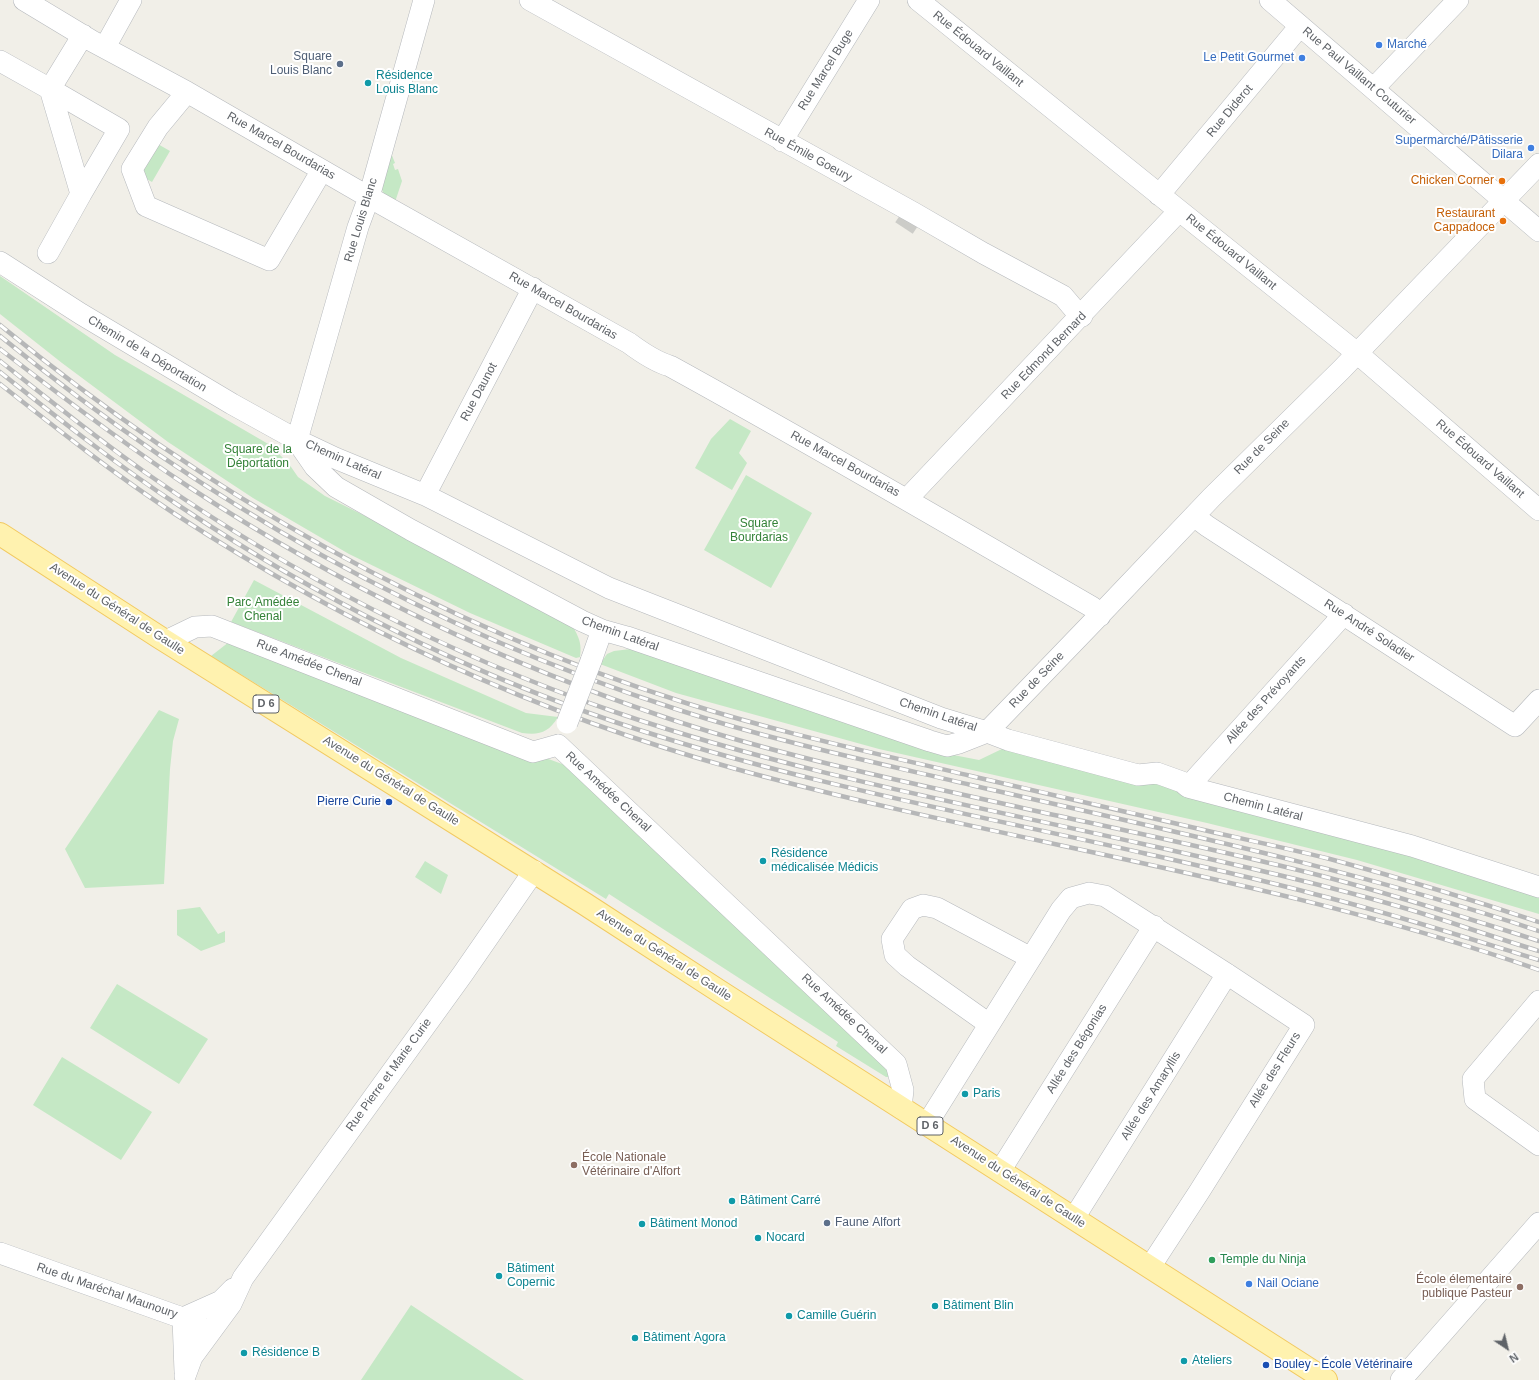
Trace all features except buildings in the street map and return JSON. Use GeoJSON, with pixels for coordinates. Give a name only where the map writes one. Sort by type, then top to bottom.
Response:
{"type":"FeatureCollection","features":[{"type":"Feature","properties":{"kind":"main road","name":"Avenue du Général de Gaulle"},"geometry":{"type":"LineString","coordinates":[[0,534],[166,641],[534,871],[718,991],[1326,1380]]}},
{"type":"Feature","properties":{"kind":"street","name":"Rue Marcel Bourdarias"},"geometry":{"type":"LineString","coordinates":[[24,0],[82,35],[533,288],[657,360],[725,396],[907,499],[1092,607],[1100,616]]}},
{"type":"Feature","properties":{"kind":"street"},"geometry":{"type":"LineString","coordinates":[[104,47],[131,0]]}},
{"type":"Feature","properties":{"kind":"street","name":"Rue Louis Blanc"},"geometry":{"type":"LineString","coordinates":[[297,440],[358,228],[369,196],[424,0]]}},
{"type":"Feature","properties":{"kind":"street","name":"Rue Émile Goeury"},"geometry":{"type":"LineString","coordinates":[[530,0],[914,213],[983,253],[1063,296],[1082,316]]}},
{"type":"Feature","properties":{"kind":"street","name":"Rue Marcel Buge"},"geometry":{"type":"LineString","coordinates":[[782,141],[869,0]]}},
{"type":"Feature","properties":{"kind":"street","name":"Rue Édouard Vaillant"},"geometry":{"type":"LineString","coordinates":[[918,0],[1357,353],[1539,510]]}},
{"type":"Feature","properties":{"kind":"street","name":"Rue Paul Vaillant Couturier"},"geometry":{"type":"LineString","coordinates":[[1270,0],[1539,231]]}},
{"type":"Feature","properties":{"kind":"street"},"geometry":{"type":"LineString","coordinates":[[1374,88],[1458,0]]}},
{"type":"Feature","properties":{"kind":"street","name":"Rue Diderot"},"geometry":{"type":"LineString","coordinates":[[1159,195],[1300,26]]}},
{"type":"Feature","properties":{"kind":"street"},"geometry":{"type":"LineString","coordinates":[[81,194],[50,89],[82,35]]}},
{"type":"Feature","properties":{"kind":"street"},"geometry":{"type":"LineString","coordinates":[[0,61],[118,129],[48,253]]}},
{"type":"Feature","properties":{"kind":"street"},"geometry":{"type":"LineString","coordinates":[[186,92],[158,127],[132,169],[146,206],[269,260],[322,170]]}},
{"type":"Feature","properties":{"kind":"street","name":"Rue de Seine"},"geometry":{"type":"LineString","coordinates":[[987,732],[1100,616],[1212,497],[1357,353],[1539,164]]}},
{"type":"Feature","properties":{"kind":"street","name":"Rue Edmond Bernard"},"geometry":{"type":"LineString","coordinates":[[907,499],[1082,316],[1179,211]]}},
{"type":"Feature","properties":{"kind":"street","name":"Chemin de la Déportation"},"geometry":{"type":"LineString","coordinates":[[0,262],[122,339],[232,404],[297,440]]}},
{"type":"Feature","properties":{"kind":"street","name":"Rue Daunot"},"geometry":{"type":"LineString","coordinates":[[425,495],[533,288]]}},
{"type":"Feature","properties":{"kind":"street","name":"Chemin Latéral"},"geometry":{"type":"LineString","coordinates":[[297,440],[335,458],[425,495],[609,588],[940,718],[1008,740],[1138,775],[1157,773],[1182,782],[1188,787],[1412,846],[1539,887]]}},
{"type":"Feature","properties":{"kind":"street","name":"Chemin Latéral"},"geometry":{"type":"LineString","coordinates":[[297,440],[315,467],[336,487],[432,541],[582,621],[602,630],[627,637],[935,743],[947,746],[953,745],[987,732]]}},
{"type":"Feature","properties":{"kind":"street","name":"Rue André Soladier"},"geometry":{"type":"LineString","coordinates":[[1194,516],[1206,526],[1515,726],[1539,700]]}},
{"type":"Feature","properties":{"kind":"street","name":"Allée des Prévoyants"},"geometry":{"type":"LineString","coordinates":[[1188,787],[1344,614]]}},
{"type":"Feature","properties":{"kind":"street","name":"Rue Amédée Chenal"},"geometry":{"type":"LineString","coordinates":[[166,641],[195,627],[212,626],[533,752],[558,745],[896,1064],[903,1090],[901,1108]]}},
{"type":"Feature","properties":{"kind":"street"},"geometry":{"type":"LineString","coordinates":[[558,745],[602,630]]}},
{"type":"Feature","properties":{"kind":"street","name":"Rue Pierre et Marie Curie"},"geometry":{"type":"LineString","coordinates":[[185,1378],[183,1318],[221,1301],[243,1278],[462,975],[534,871]]}},
{"type":"Feature","properties":{"kind":"street","name":"Allée des Fleurs"},"geometry":{"type":"LineString","coordinates":[[1031,958],[1061,910],[1071,898],[1089,893],[1105,896],[1154,926],[1304,1025],[1206,1182],[1150,1267]]}},
{"type":"Feature","properties":{"kind":"street"},"geometry":{"type":"LineString","coordinates":[[927,1124],[1031,958],[937,908],[923,905],[912,909],[892,939],[895,955],[989,1024]]}},
{"type":"Feature","properties":{"kind":"street","name":"Allée des Bégonias"},"geometry":{"type":"LineString","coordinates":[[1000,1171],[1154,926]]}},
{"type":"Feature","properties":{"kind":"street","name":"Allée des Amaryllis"},"geometry":{"type":"LineString","coordinates":[[1074,1218],[1227,974]]}},
{"type":"Feature","properties":{"kind":"street"},"geometry":{"type":"LineString","coordinates":[[1539,1001],[1473,1079],[1475,1099],[1539,1145]]}},
{"type":"Feature","properties":{"kind":"street"},"geometry":{"type":"LineString","coordinates":[[1401,1380],[1539,1223]]}},
{"type":"Feature","properties":{"kind":"street","name":"Rue du Maréchal Maunoury"},"geometry":{"type":"LineString","coordinates":[[0,1253],[192,1320],[203,1330],[204,1339]]}},
{"type":"Feature","properties":{"kind":"street","name":"Rue Pierre et Marie Curie"},"geometry":{"type":"LineString","coordinates":[[185,1378],[192,1357],[231,1304],[243,1278]]}},
{"type":"Feature","properties":{"kind":"green space"},"geometry":{"type":"Polygon","coordinates":[[[156,143],[170,151],[152,182],[138,174],[156,143]]]}},
{"type":"Feature","properties":{"kind":"green space"},"geometry":{"type":"Polygon","coordinates":[[[391,153],[395,163],[393,164],[395,170],[398,169],[402,181],[395,202],[384,195],[380,184],[391,153]]]}},
{"type":"Feature","properties":{"kind":"green space","name":"Square de la Déportation"},"geometry":{"type":"Polygon","coordinates":[[[0,276],[115,355],[270,445],[289,464],[298,477],[325,496],[566,616],[579,640],[581,651],[580,657],[576,658],[470,613],[349,554],[253,498],[168,442],[62,363],[0,314],[0,276]]]}},
{"type":"Feature","properties":{"kind":"green space"},"geometry":{"type":"Polygon","coordinates":[[[730,419],[751,431],[739,453],[747,463],[732,490],[695,468],[711,439],[730,419]]]}},
{"type":"Feature","properties":{"kind":"green space","name":"Square Bourdarias"},"geometry":{"type":"Polygon","coordinates":[[[746,475],[812,513],[771,588],[704,550],[746,475]]]}},
{"type":"Feature","properties":{"kind":"green space","name":"Parc Amédée Chenal"},"geometry":{"type":"Polygon","coordinates":[[[254,580],[401,658],[526,713],[558,717],[551,727],[543,732],[534,734],[522,733],[231,622],[254,580]]]}},
{"type":"Feature","properties":{"kind":"green space"},"geometry":{"type":"Polygon","coordinates":[[[229,642],[573,768],[891,1073],[889,1077],[886,1077],[836,1046],[838,1042],[609,894],[606,899],[211,656],[229,642]]]}},
{"type":"Feature","properties":{"kind":"green space"},"geometry":{"type":"Polygon","coordinates":[[[639,648],[933,751],[979,760],[1004,748],[1134,778],[1429,858],[1539,893],[1539,914],[1357,860],[1207,823],[879,749],[676,693],[600,664],[607,654],[614,651],[639,648]]]}},
{"type":"Feature","properties":{"kind":"green space"},"geometry":{"type":"Polygon","coordinates":[[[159,710],[179,719],[173,741],[170,769],[164,884],[85,888],[65,849],[159,710]]]}},
{"type":"Feature","properties":{"kind":"green space"},"geometry":{"type":"Polygon","coordinates":[[[425,861],[448,875],[441,894],[415,877],[425,861]]]}},
{"type":"Feature","properties":{"kind":"green space"},"geometry":{"type":"Polygon","coordinates":[[[200,907],[218,934],[225,931],[225,942],[201,951],[177,935],[177,910],[200,907]]]}},
{"type":"Feature","properties":{"kind":"green space"},"geometry":{"type":"Polygon","coordinates":[[[117,984],[208,1039],[179,1084],[90,1028],[117,984]]]}},
{"type":"Feature","properties":{"kind":"green space"},"geometry":{"type":"Polygon","coordinates":[[[62,1057],[152,1112],[121,1160],[33,1105],[62,1057]]]}},
{"type":"Feature","properties":{"kind":"green space"},"geometry":{"type":"Polygon","coordinates":[[[411,1305],[524,1380],[361,1380],[411,1305]]]}},
{"type":"Feature","properties":{"kind":"tunnel"},"geometry":{"type":"LineString","coordinates":[[904,228],[914,213]]}},
{"type":"Feature","properties":{"kind":"railway"},"geometry":{"type":"LineString","coordinates":[[0,325],[77,386],[158,443],[240,497],[325,547],[412,593],[501,634],[593,671],[686,703],[757,724],[863,751],[1330,859],[1435,889],[1539,922]]}},
{"type":"Feature","properties":{"kind":"railway"},"geometry":{"type":"LineString","coordinates":[[0,336],[78,397],[157,454],[238,506],[322,555],[407,600],[495,641],[586,678],[679,710],[751,732],[897,768],[1257,851],[1399,888],[1539,931]]}},
{"type":"Feature","properties":{"kind":"railway"},"geometry":{"type":"LineString","coordinates":[[0,349],[117,437],[189,487],[306,558],[426,621],[488,649],[615,700],[723,736],[812,760],[1287,867],[1404,899],[1539,941]]}},
{"type":"Feature","properties":{"kind":"railway"},"geometry":{"type":"LineString","coordinates":[[0,361],[127,460],[201,510],[257,545],[372,609],[492,665],[553,690],[680,733],[745,752],[877,785],[1311,883],[1411,910],[1539,951]]}},
{"type":"Feature","properties":{"kind":"railway"},"geometry":{"type":"LineString","coordinates":[[0,372],[134,475],[232,540],[284,571],[391,629],[446,655],[558,702],[680,743],[745,761],[877,794],[1272,883],[1399,917],[1539,960]]}},
{"type":"Feature","properties":{"kind":"railway"},"geometry":{"type":"LineString","coordinates":[[0,384],[86,451],[152,499],[241,555],[308,594],[376,630],[445,663],[516,694],[588,722],[662,747],[736,769],[836,795],[1139,862],[1341,910],[1440,938],[1539,970]]}},
{"type":"Feature","properties":{"kind":"place","name":"Marché"},"geometry":{"type":"Point","coordinates":[1379,45]}},
{"type":"Feature","properties":{"kind":"place","name":"Le Petit Gourmet"},"geometry":{"type":"Point","coordinates":[1302,58]}},
{"type":"Feature","properties":{"kind":"place","name":"Square Louis Blanc"},"geometry":{"type":"Point","coordinates":[340,64]}},
{"type":"Feature","properties":{"kind":"place","name":"Résidence Louis Blanc"},"geometry":{"type":"Point","coordinates":[368,83]}},
{"type":"Feature","properties":{"kind":"place","name":"Supermarché/Pâtisserie Dilara"},"geometry":{"type":"Point","coordinates":[1531,148]}},
{"type":"Feature","properties":{"kind":"place","name":"Chicken Corner"},"geometry":{"type":"Point","coordinates":[1502,181]}},
{"type":"Feature","properties":{"kind":"place","name":"Restaurant Cappadoce"},"geometry":{"type":"Point","coordinates":[1503,221]}},
{"type":"Feature","properties":{"kind":"place","name":"Pierre Curie"},"geometry":{"type":"Point","coordinates":[389,802]}},
{"type":"Feature","properties":{"kind":"place","name":"Résidence médicalisée Médicis"},"geometry":{"type":"Point","coordinates":[763,861]}},
{"type":"Feature","properties":{"kind":"place","name":"Paris"},"geometry":{"type":"Point","coordinates":[965,1094]}},
{"type":"Feature","properties":{"kind":"place","name":"École Nationale Vétérinaire d'Alfort"},"geometry":{"type":"Point","coordinates":[574,1165]}},
{"type":"Feature","properties":{"kind":"place","name":"Bâtiment Carré"},"geometry":{"type":"Point","coordinates":[732,1201]}},
{"type":"Feature","properties":{"kind":"place","name":"Faune Alfort"},"geometry":{"type":"Point","coordinates":[827,1223]}},
{"type":"Feature","properties":{"kind":"place","name":"Bâtiment Monod"},"geometry":{"type":"Point","coordinates":[642,1224]}},
{"type":"Feature","properties":{"kind":"place","name":"Nocard"},"geometry":{"type":"Point","coordinates":[758,1238]}},
{"type":"Feature","properties":{"kind":"place","name":"Temple du Ninja"},"geometry":{"type":"Point","coordinates":[1212,1260]}},
{"type":"Feature","properties":{"kind":"place","name":"Bâtiment Copernic"},"geometry":{"type":"Point","coordinates":[499,1276]}},
{"type":"Feature","properties":{"kind":"place","name":"Nail Ociane"},"geometry":{"type":"Point","coordinates":[1249,1284]}},
{"type":"Feature","properties":{"kind":"place","name":"École élementaire publique Pasteur"},"geometry":{"type":"Point","coordinates":[1520,1287]}},
{"type":"Feature","properties":{"kind":"place","name":"Bâtiment Blin"},"geometry":{"type":"Point","coordinates":[935,1306]}},
{"type":"Feature","properties":{"kind":"place","name":"Camille Guérin"},"geometry":{"type":"Point","coordinates":[789,1316]}},
{"type":"Feature","properties":{"kind":"place","name":"Bâtiment Agora"},"geometry":{"type":"Point","coordinates":[635,1338]}},
{"type":"Feature","properties":{"kind":"place","name":"Résidence B"},"geometry":{"type":"Point","coordinates":[244,1353]}},
{"type":"Feature","properties":{"kind":"place","name":"Ateliers"},"geometry":{"type":"Point","coordinates":[1184,1361]}},
{"type":"Feature","properties":{"kind":"place","name":"Bouley - École Vétérinaire"},"geometry":{"type":"Point","coordinates":[1266,1365]}}]}
